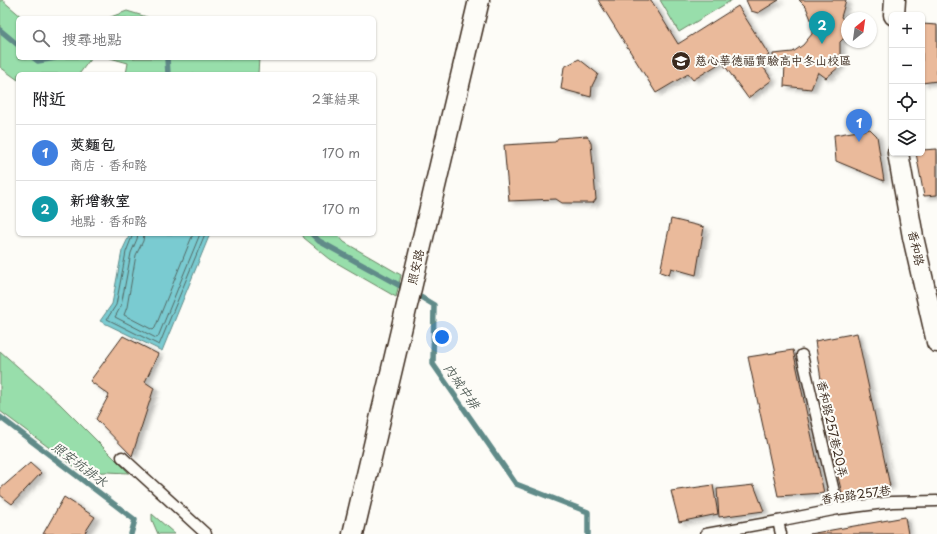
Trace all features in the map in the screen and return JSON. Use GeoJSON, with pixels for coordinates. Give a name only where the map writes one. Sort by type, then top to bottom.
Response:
{"type":"FeatureCollection","features":[{"type":"Feature","properties":{"kind":"street","name":"照安路"},"geometry":{"type":"LineString","coordinates":[[353,534],[479,0]]}},
{"type":"Feature","properties":{"kind":"street"},"geometry":{"type":"LineString","coordinates":[[894,12],[895,0]]}},
{"type":"Feature","properties":{"kind":"street","name":"香和路"},"geometry":{"type":"LineString","coordinates":[[899,156],[913,237],[937,342]]}},
{"type":"Feature","properties":{"kind":"lane","name":"香和路257巷20弄"},"geometry":{"type":"LineString","coordinates":[[802,355],[838,509]]}},
{"type":"Feature","properties":{"kind":"lane"},"geometry":{"type":"LineString","coordinates":[[122,457],[206,534]]}},
{"type":"Feature","properties":{"kind":"lane","name":"香和路257巷"},"geometry":{"type":"LineString","coordinates":[[706,534],[838,509],[892,502],[937,501]]}},
{"type":"Feature","properties":{"kind":"lane"},"geometry":{"type":"LineString","coordinates":[[778,521],[781,534]]}},
{"type":"Feature","properties":{"kind":"green space"},"geometry":{"type":"Polygon","coordinates":[[[0,0],[2,0],[21,16],[16,16],[16,60],[90,60],[81,72],[16,72],[16,79],[0,67],[0,0]]]}},
{"type":"Feature","properties":{"kind":"green space"},"geometry":{"type":"Polygon","coordinates":[[[660,0],[732,0],[679,32],[660,0]]]}},
{"type":"Feature","properties":{"kind":"green space"},"geometry":{"type":"Polygon","coordinates":[[[127,11],[143,16],[113,16],[127,11]]]}},
{"type":"Feature","properties":{"kind":"green space"},"geometry":{"type":"Polygon","coordinates":[[[117,60],[259,60],[258,72],[126,72],[128,63],[117,60]]]}},
{"type":"Feature","properties":{"kind":"green space"},"geometry":{"type":"Polygon","coordinates":[[[303,236],[339,236],[344,242],[401,275],[396,297],[330,259],[303,236]]]}},
{"type":"Feature","properties":{"kind":"green space"},"geometry":{"type":"Polygon","coordinates":[[[0,351],[60,404],[129,473],[83,473],[0,411],[0,351]]]}},
{"type":"Feature","properties":{"kind":"green space"},"geometry":{"type":"Polygon","coordinates":[[[152,514],[175,534],[158,534],[152,520],[152,514]]]}},
{"type":"Feature","properties":{"kind":"water"},"geometry":{"type":"Polygon","coordinates":[[[129,236],[209,236],[162,351],[100,321],[112,304],[122,251],[129,236]]]}},
{"type":"Feature","properties":{"kind":"building"},"geometry":{"type":"Polygon","coordinates":[[[598,0],[651,0],[678,44],[738,6],[769,55],[760,62],[772,80],[748,98],[722,62],[693,80],[688,74],[656,93],[598,0]]]}},
{"type":"Feature","properties":{"kind":"building"},"geometry":{"type":"Polygon","coordinates":[[[746,0],[779,0],[758,13],[751,11],[746,0]]]}},
{"type":"Feature","properties":{"kind":"building"},"geometry":{"type":"Polygon","coordinates":[[[799,0],[846,0],[842,12],[841,12],[840,66],[826,78],[818,72],[811,89],[784,86],[785,63],[773,64],[773,54],[793,52],[803,45],[812,34],[812,22],[806,7],[799,0]]]}},
{"type":"Feature","properties":{"kind":"building"},"geometry":{"type":"Polygon","coordinates":[[[925,24],[937,25],[937,81],[925,83],[925,24]]]}},
{"type":"Feature","properties":{"kind":"building"},"geometry":{"type":"Polygon","coordinates":[[[579,59],[598,74],[592,86],[591,97],[561,89],[564,67],[579,59]]]}},
{"type":"Feature","properties":{"kind":"building"},"geometry":{"type":"Polygon","coordinates":[[[870,129],[877,136],[884,181],[836,161],[834,135],[870,129]]]}},
{"type":"Feature","properties":{"kind":"building"},"geometry":{"type":"Polygon","coordinates":[[[587,136],[591,143],[596,199],[593,203],[562,203],[556,199],[509,201],[504,145],[555,142],[558,138],[587,136]]]}},
{"type":"Feature","properties":{"kind":"building"},"geometry":{"type":"Polygon","coordinates":[[[937,149],[937,195],[924,196],[917,156],[925,156],[925,150],[937,149]]]}},
{"type":"Feature","properties":{"kind":"building"},"geometry":{"type":"Polygon","coordinates":[[[671,219],[704,227],[696,275],[671,268],[669,275],[660,272],[671,219]]]}},
{"type":"Feature","properties":{"kind":"building"},"geometry":{"type":"Polygon","coordinates":[[[857,333],[890,486],[875,488],[879,497],[845,506],[833,456],[815,341],[857,333]]]}},
{"type":"Feature","properties":{"kind":"building"},"geometry":{"type":"Polygon","coordinates":[[[123,336],[158,354],[145,382],[154,388],[132,456],[96,419],[109,395],[90,381],[123,336]]]}},
{"type":"Feature","properties":{"kind":"building"},"geometry":{"type":"Polygon","coordinates":[[[793,350],[824,493],[778,496],[748,357],[793,350]]]}},
{"type":"Feature","properties":{"kind":"building"},"geometry":{"type":"Polygon","coordinates":[[[30,463],[41,473],[12,504],[0,495],[0,489],[30,463]]]}},
{"type":"Feature","properties":{"kind":"building"},"geometry":{"type":"Polygon","coordinates":[[[713,485],[718,514],[679,522],[671,491],[713,485]]]}},
{"type":"Feature","properties":{"kind":"building"},"geometry":{"type":"Polygon","coordinates":[[[754,485],[764,511],[719,517],[717,489],[754,485]]]}},
{"type":"Feature","properties":{"kind":"building"},"geometry":{"type":"Polygon","coordinates":[[[64,497],[95,517],[84,534],[43,534],[64,497]]]}},
{"type":"Feature","properties":{"kind":"building"},"geometry":{"type":"Polygon","coordinates":[[[905,517],[908,534],[809,534],[905,517]]]}},
{"type":"Feature","properties":{"kind":"waterway","name":"內城中排"},"geometry":{"type":"LineString","coordinates":[[0,30],[16,43]]}},
{"type":"Feature","properties":{"kind":"waterway","name":"內城中排"},"geometry":{"type":"LineString","coordinates":[[37,60],[44,60]]}},
{"type":"Feature","properties":{"kind":"waterway","name":"內城中排"},"geometry":{"type":"LineString","coordinates":[[167,60],[168,72]]}},
{"type":"Feature","properties":{"kind":"waterway","name":"內城中排"},"geometry":{"type":"LineString","coordinates":[[314,236],[319,241],[406,289]]}},
{"type":"Feature","properties":{"kind":"waterway","name":"內城中排"},"geometry":{"type":"LineString","coordinates":[[414,293],[434,305],[433,364],[516,484],[588,512],[588,534]]}},
{"type":"Feature","properties":{"kind":"waterway","name":"照安坑排水"},"geometry":{"type":"LineString","coordinates":[[0,417],[135,520],[131,534]]}},
{"type":"Feature","properties":{"kind":"place","name":"新增教室"},"geometry":{"type":"Point","coordinates":[822,44]}},
{"type":"Feature","properties":{"kind":"place","name":"慈心華德福實驗高中冬山校區"},"geometry":{"type":"Point","coordinates":[681,61]}},
{"type":"Feature","properties":{"kind":"place","name":"莢麵包"},"geometry":{"type":"Point","coordinates":[859,142]}}]}
